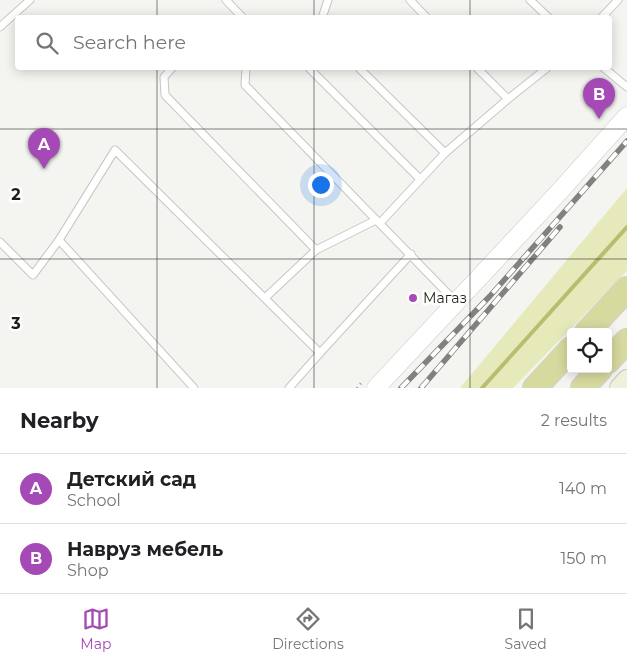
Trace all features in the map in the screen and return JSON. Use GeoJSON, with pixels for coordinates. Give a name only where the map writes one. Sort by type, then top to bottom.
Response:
{"type":"FeatureCollection","features":[{"type":"Feature","properties":{"kind":"highway"},"geometry":{"type":"LineString","coordinates":[[591,328],[627,289]]}},
{"type":"Feature","properties":{"kind":"highway"},"geometry":{"type":"LineString","coordinates":[[612,357],[627,340]]}},
{"type":"Feature","properties":{"kind":"highway"},"geometry":{"type":"LineString","coordinates":[[534,388],[567,353]]}},
{"type":"Feature","properties":{"kind":"highway"},"geometry":{"type":"LineString","coordinates":[[583,388],[598,373]]}},
{"type":"Feature","properties":{"kind":"highway"},"geometry":{"type":"LineString","coordinates":[[595,388],[601,373]]}},
{"type":"Feature","properties":{"kind":"main road"},"geometry":{"type":"LineString","coordinates":[[620,388],[627,380]]}},
{"type":"Feature","properties":{"kind":"street"},"geometry":{"type":"LineString","coordinates":[[376,388],[455,301],[559,192],[627,116]]}},
{"type":"Feature","properties":{"kind":"lane"},"geometry":{"type":"LineString","coordinates":[[0,27],[30,0]]}},
{"type":"Feature","properties":{"kind":"lane"},"geometry":{"type":"LineString","coordinates":[[226,0],[240,15]]}},
{"type":"Feature","properties":{"kind":"lane"},"geometry":{"type":"LineString","coordinates":[[323,15],[328,0]]}},
{"type":"Feature","properties":{"kind":"lane"},"geometry":{"type":"LineString","coordinates":[[410,0],[424,15]]}},
{"type":"Feature","properties":{"kind":"lane"},"geometry":{"type":"LineString","coordinates":[[530,0],[546,15]]}},
{"type":"Feature","properties":{"kind":"lane"},"geometry":{"type":"LineString","coordinates":[[604,15],[618,0]]}},
{"type":"Feature","properties":{"kind":"lane"},"geometry":{"type":"LineString","coordinates":[[170,70],[164,77],[165,95],[316,250]]}},
{"type":"Feature","properties":{"kind":"lane"},"geometry":{"type":"LineString","coordinates":[[246,70],[245,85],[455,301]]}},
{"type":"Feature","properties":{"kind":"lane"},"geometry":{"type":"LineString","coordinates":[[312,70],[420,179]]}},
{"type":"Feature","properties":{"kind":"lane"},"geometry":{"type":"LineString","coordinates":[[361,70],[445,153]]}},
{"type":"Feature","properties":{"kind":"lane"},"geometry":{"type":"LineString","coordinates":[[479,70],[508,99]]}},
{"type":"Feature","properties":{"kind":"lane"},"geometry":{"type":"LineString","coordinates":[[265,298],[316,250],[378,222],[445,153],[544,70]]}},
{"type":"Feature","properties":{"kind":"lane"},"geometry":{"type":"LineString","coordinates":[[606,70],[627,87]]}},
{"type":"Feature","properties":{"kind":"lane"},"geometry":{"type":"LineString","coordinates":[[0,242],[34,275],[60,240],[115,150],[320,353]]}},
{"type":"Feature","properties":{"kind":"lane"},"geometry":{"type":"LineString","coordinates":[[60,240],[194,388]]}},
{"type":"Feature","properties":{"kind":"lane"},"geometry":{"type":"LineString","coordinates":[[289,388],[411,254]]}},
{"type":"Feature","properties":{"kind":"green space"},"geometry":{"type":"Polygon","coordinates":[[[627,188],[627,271],[571,328],[567,328],[567,333],[513,388],[460,388],[627,188]]]}},
{"type":"Feature","properties":{"kind":"waterway"},"geometry":{"type":"LineString","coordinates":[[482,388],[627,227]]}},
{"type":"Feature","properties":{"kind":"railway"},"geometry":{"type":"LineString","coordinates":[[401,388],[490,296],[627,141]]}},
{"type":"Feature","properties":{"kind":"railway"},"geometry":{"type":"LineString","coordinates":[[421,388],[560,227]]}},
{"type":"Feature","properties":{"kind":"place","name":"Навруз мебель"},"geometry":{"type":"Point","coordinates":[599,119]}},
{"type":"Feature","properties":{"kind":"place","name":"Детский сад"},"geometry":{"type":"Point","coordinates":[44,169]}},
{"type":"Feature","properties":{"kind":"place","name":"Магаз"},"geometry":{"type":"Point","coordinates":[413,298]}}]}
